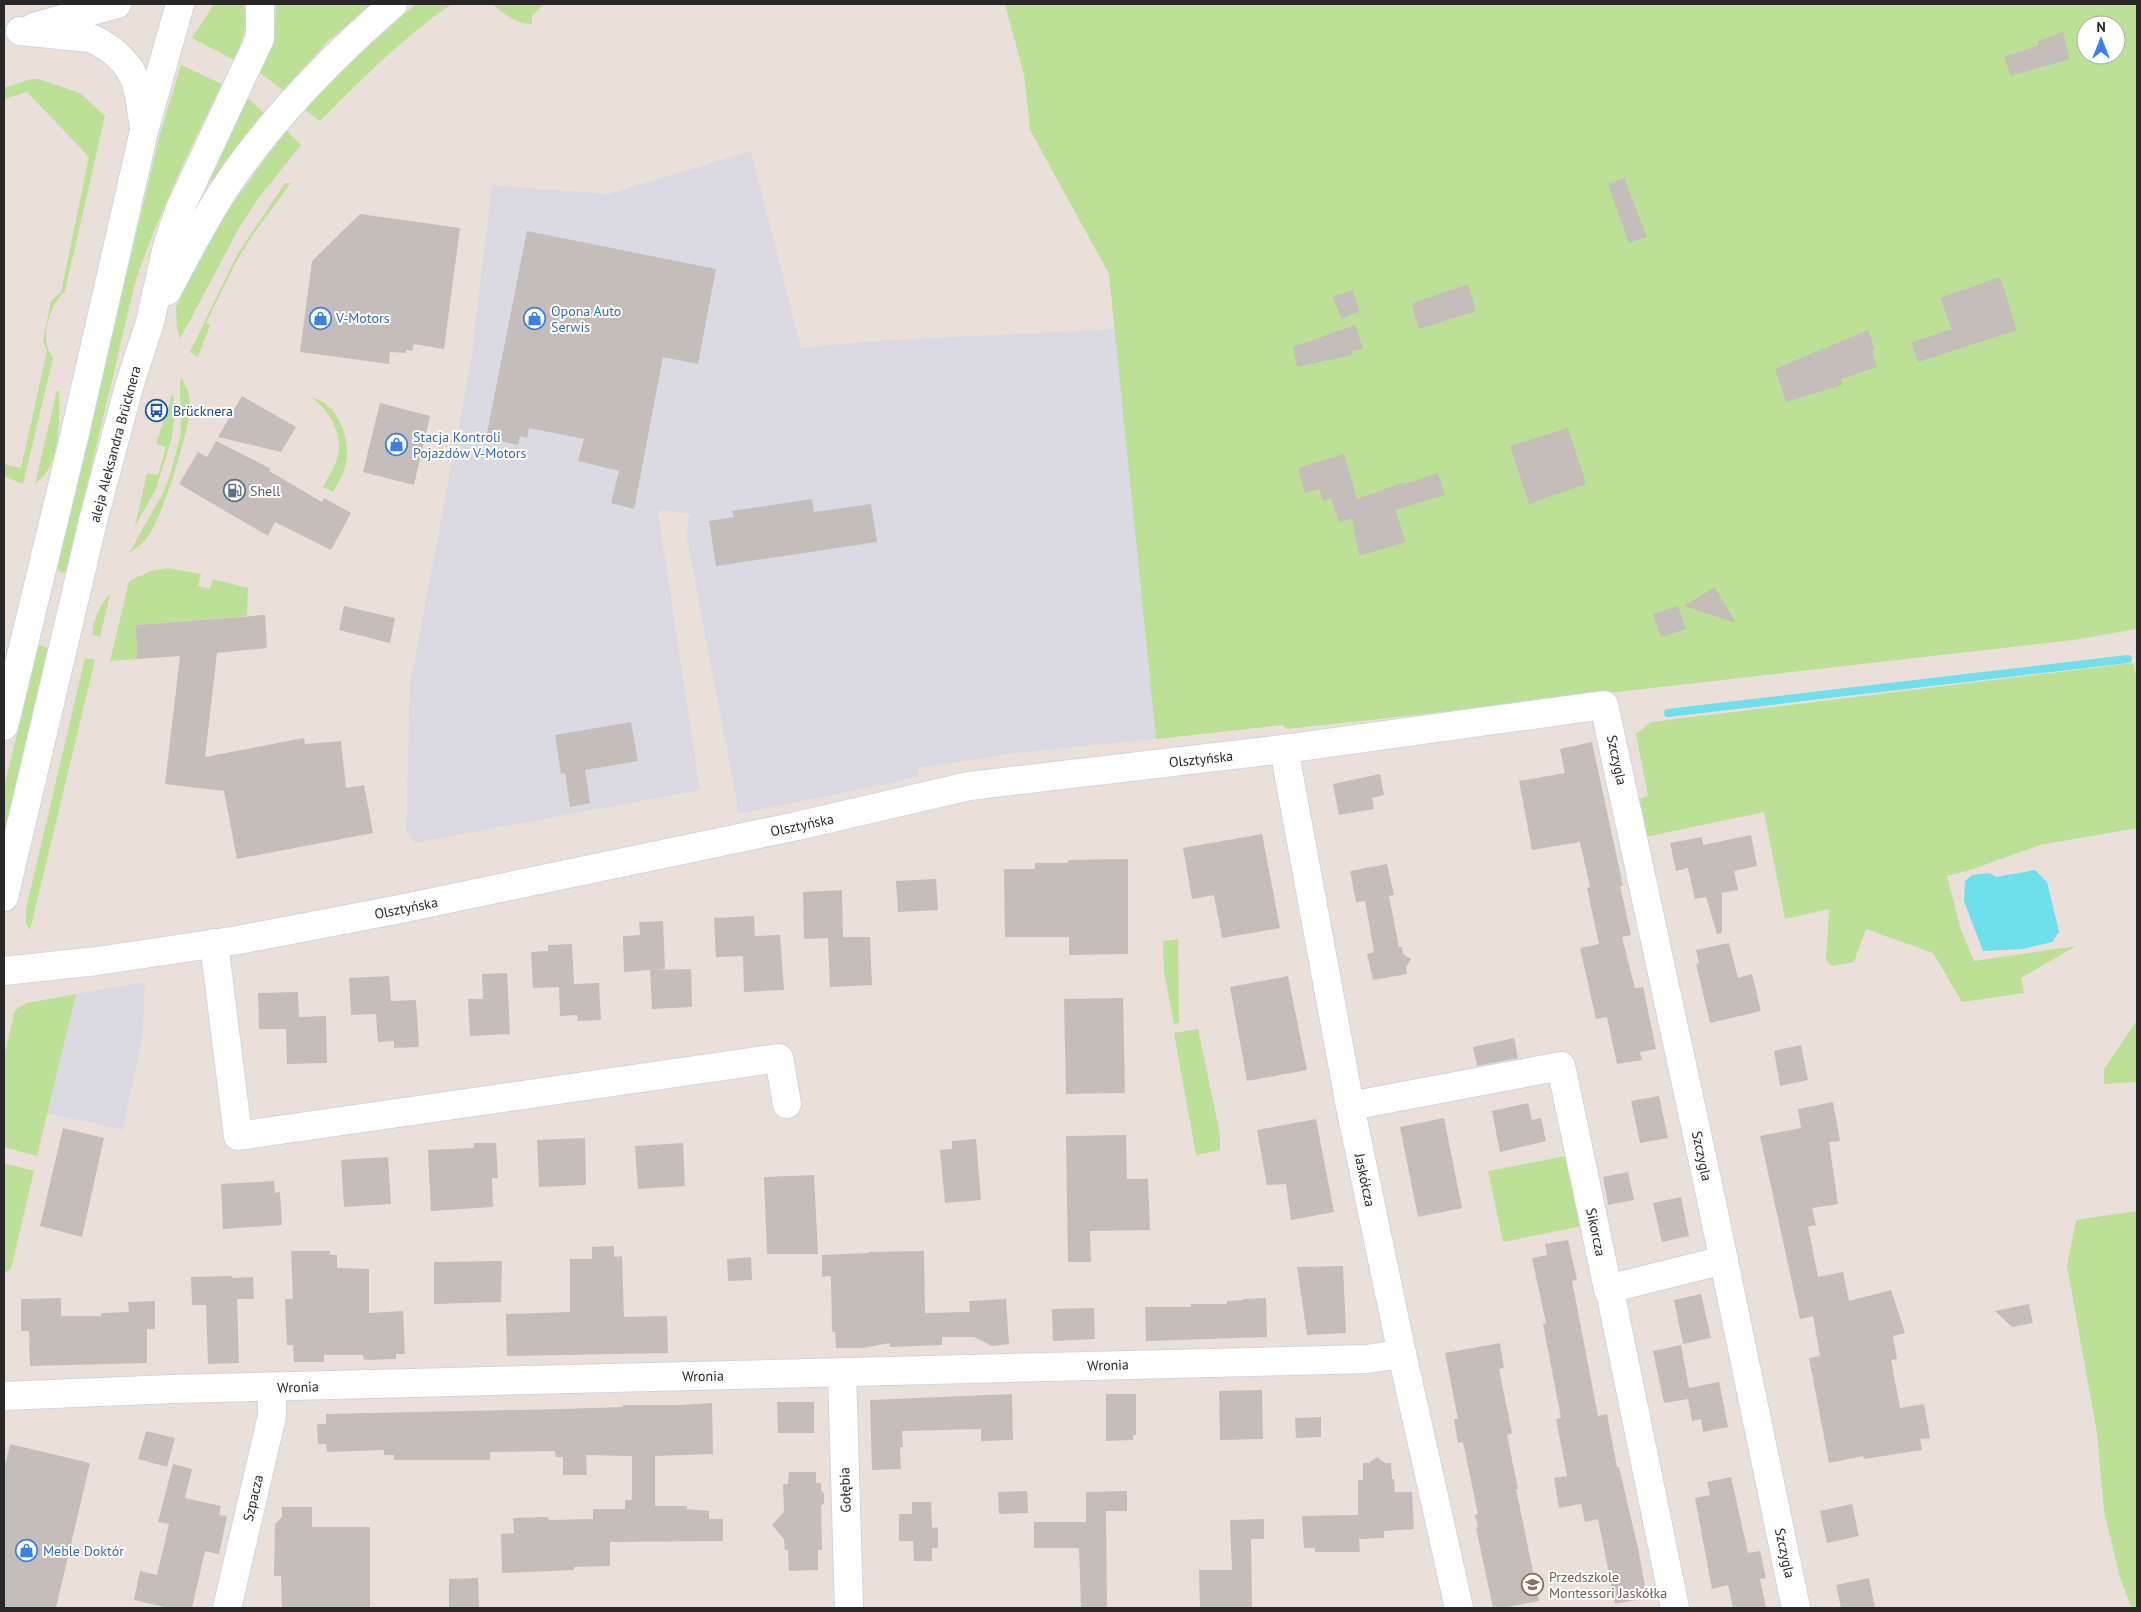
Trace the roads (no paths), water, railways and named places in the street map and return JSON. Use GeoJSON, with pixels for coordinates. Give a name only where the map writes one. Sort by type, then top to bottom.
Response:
{"type":"FeatureCollection","features":[{"type":"Feature","properties":{"kind":"street"},"geometry":{"type":"LineString","coordinates":[[12,34],[117,4]]}},
{"type":"Feature","properties":{"kind":"street"},"geometry":{"type":"LineString","coordinates":[[4,726],[75,433],[144,131],[180,4]]}},
{"type":"Feature","properties":{"kind":"street","name":"aleja Aleksandra Brücknera"},"geometry":{"type":"LineString","coordinates":[[4,897],[93,521],[130,384],[150,322],[167,247],[179,211],[260,38],[260,4]]}},
{"type":"Feature","properties":{"kind":"street"},"geometry":{"type":"LineString","coordinates":[[150,322],[203,224],[232,178],[276,121],[317,74],[343,47],[393,4]]}},
{"type":"Feature","properties":{"kind":"street"},"geometry":{"type":"LineString","coordinates":[[12,34],[90,38],[101,42],[125,64],[135,79],[144,131]]}},
{"type":"Feature","properties":{"kind":"street","name":"Olsztyńska"},"geometry":{"type":"LineString","coordinates":[[4,971],[97,961],[214,943],[519,885],[797,826],[969,786],[1284,749],[1604,705]]}},
{"type":"Feature","properties":{"kind":"street","name":"Szczygla"},"geometry":{"type":"LineString","coordinates":[[1604,705],[1724,1260],[1796,1608]]}},
{"type":"Feature","properties":{"kind":"street","name":"Jaskółcza"},"geometry":{"type":"LineString","coordinates":[[1284,749],[1350,1106],[1402,1354],[1459,1608]]}},
{"type":"Feature","properties":{"kind":"street"},"geometry":{"type":"LineString","coordinates":[[214,943],[238,1136],[779,1058],[787,1104]]}},
{"type":"Feature","properties":{"kind":"street","name":"Sikorcza"},"geometry":{"type":"LineString","coordinates":[[1350,1106],[1561,1066],[1611,1296],[1675,1608]]}},
{"type":"Feature","properties":{"kind":"street"},"geometry":{"type":"LineString","coordinates":[[1608,1289],[1724,1260]]}},
{"type":"Feature","properties":{"kind":"street","name":"Wronia"},"geometry":{"type":"LineString","coordinates":[[4,1396],[272,1387],[1367,1359],[1402,1354]]}},
{"type":"Feature","properties":{"kind":"street","name":"Gołębia"},"geometry":{"type":"LineString","coordinates":[[842,1372],[849,1608]]}},
{"type":"Feature","properties":{"kind":"street","name":"Szpacza"},"geometry":{"type":"LineString","coordinates":[[227,1608],[272,1416],[272,1387]]}},
{"type":"Feature","properties":{"kind":"water"},"geometry":{"type":"Polygon","coordinates":[[[2035,870],[2047,882],[2059,932],[2052,942],[2022,949],[1983,951],[1964,901],[1965,881],[1972,875],[1989,873],[1996,877],[2035,870]]]}},
{"type":"Feature","properties":{"kind":"waterway"},"geometry":{"type":"LineString","coordinates":[[1668,713],[2128,659]]}},
{"type":"Feature","properties":{"kind":"place","name":"V-Motors"},"geometry":{"type":"Point","coordinates":[320,318]}},
{"type":"Feature","properties":{"kind":"place","name":"Opona Auto Serwis"},"geometry":{"type":"Point","coordinates":[535,319]}},
{"type":"Feature","properties":{"kind":"place","name":"Brücknera"},"geometry":{"type":"Point","coordinates":[157,411]}},
{"type":"Feature","properties":{"kind":"place","name":"Stacja Kontroli Pojazdów V-Motors"},"geometry":{"type":"Point","coordinates":[397,445]}},
{"type":"Feature","properties":{"kind":"place","name":"Shell"},"geometry":{"type":"Point","coordinates":[234,491]}},
{"type":"Feature","properties":{"kind":"place","name":"Meble Doktór"},"geometry":{"type":"Point","coordinates":[27,1551]}},
{"type":"Feature","properties":{"kind":"place","name":"Przedszkole Montessori Jaskółka"},"geometry":{"type":"Point","coordinates":[1533,1585]}}]}
